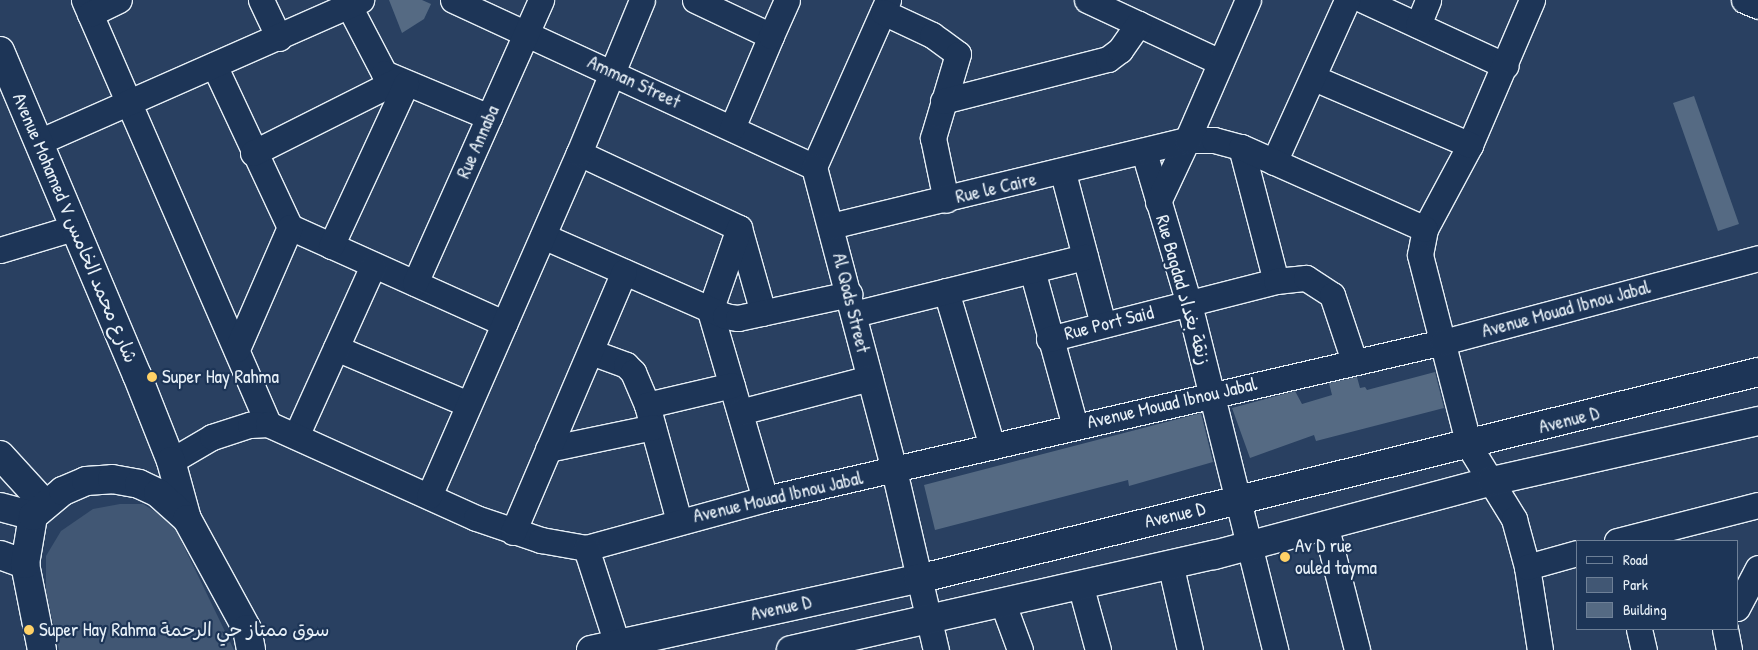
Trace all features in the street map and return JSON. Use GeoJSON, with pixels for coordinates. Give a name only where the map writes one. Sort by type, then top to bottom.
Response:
{"type":"FeatureCollection","features":[{"type":"Feature","properties":{"kind":"main road","name":"Avenue Mohamed V شارع محمد الخامس"},"geometry":{"type":"LineString","coordinates":[[0,51],[41,141],[171,461],[188,519]]}},
{"type":"Feature","properties":{"kind":"main road","name":"Avenue D"},"geometry":{"type":"LineString","coordinates":[[591,650],[618,647],[918,579],[1469,446],[1758,372]]}},
{"type":"Feature","properties":{"kind":"main road"},"geometry":{"type":"LineString","coordinates":[[790,650],[849,644],[927,618],[1326,528],[1492,481],[1758,421]]}},
{"type":"Feature","properties":{"kind":"main road"},"geometry":{"type":"LineString","coordinates":[[0,455],[38,509],[25,564],[42,650]]}},
{"type":"Feature","properties":{"kind":"main road"},"geometry":{"type":"LineString","coordinates":[[0,507],[38,509],[86,482],[112,480],[138,484],[158,493],[188,519],[249,639],[271,650]]}},
{"type":"Feature","properties":{"kind":"main road"},"geometry":{"type":"LineString","coordinates":[[0,555],[25,564]]}},
{"type":"Feature","properties":{"kind":"street"},"geometry":{"type":"LineString","coordinates":[[119,0],[87,7],[268,424]]}},
{"type":"Feature","properties":{"kind":"street"},"geometry":{"type":"LineString","coordinates":[[261,0],[279,38]]}},
{"type":"Feature","properties":{"kind":"street","name":"Amman Street"},"geometry":{"type":"LineString","coordinates":[[453,0],[611,71],[814,167]]}},
{"type":"Feature","properties":{"kind":"street","name":"Rue Annaba"},"geometry":{"type":"LineString","coordinates":[[415,283],[541,0]]}},
{"type":"Feature","properties":{"kind":"street"},"geometry":{"type":"LineString","coordinates":[[429,496],[580,153],[611,71],[642,0]]}},
{"type":"Feature","properties":{"kind":"street"},"geometry":{"type":"LineString","coordinates":[[694,0],[771,36]]}},
{"type":"Feature","properties":{"kind":"street"},"geometry":{"type":"LineString","coordinates":[[732,128],[787,0]]}},
{"type":"Feature","properties":{"kind":"street"},"geometry":{"type":"LineString","coordinates":[[1086,0],[1220,62]]}},
{"type":"Feature","properties":{"kind":"street"},"geometry":{"type":"LineString","coordinates":[[1158,202],[1248,0]]}},
{"type":"Feature","properties":{"kind":"street"},"geometry":{"type":"LineString","coordinates":[[1274,162],[1314,78],[1347,0]]}},
{"type":"Feature","properties":{"kind":"street"},"geometry":{"type":"LineString","coordinates":[[1363,0],[1506,66]]}},
{"type":"Feature","properties":{"kind":"street"},"geometry":{"type":"LineString","coordinates":[[1418,25],[1428,0]]}},
{"type":"Feature","properties":{"kind":"street"},"geometry":{"type":"LineString","coordinates":[[1532,0],[1506,66],[1470,145],[1425,229],[1421,259],[1469,446],[1509,507],[1527,567],[1540,650]]}},
{"type":"Feature","properties":{"kind":"street"},"geometry":{"type":"LineString","coordinates":[[1744,0],[1758,6]]}},
{"type":"Feature","properties":{"kind":"street"},"geometry":{"type":"LineString","coordinates":[[41,141],[128,100],[279,38],[355,3],[379,66],[402,82],[489,116]]}},
{"type":"Feature","properties":{"kind":"street"},"geometry":{"type":"LineString","coordinates":[[814,167],[886,6],[957,50],[958,65],[943,101],[933,138],[946,200]]}},
{"type":"Feature","properties":{"kind":"street"},"geometry":{"type":"LineString","coordinates":[[943,101],[1108,59],[1120,50],[1138,24]]}},
{"type":"Feature","properties":{"kind":"street"},"geometry":{"type":"LineString","coordinates":[[214,64],[253,153],[290,227],[373,266],[504,323]]}},
{"type":"Feature","properties":{"kind":"street"},"geometry":{"type":"LineString","coordinates":[[1314,78],[1470,145]]}},
{"type":"Feature","properties":{"kind":"street"},"geometry":{"type":"LineString","coordinates":[[253,153],[402,82]]}},
{"type":"Feature","properties":{"kind":"street"},"geometry":{"type":"LineString","coordinates":[[332,246],[402,82]]}},
{"type":"Feature","properties":{"kind":"street"},"geometry":{"type":"LineString","coordinates":[[1153,150],[1187,140],[1214,140],[1241,147],[1425,229]]}},
{"type":"Feature","properties":{"kind":"street"},"geometry":{"type":"LineString","coordinates":[[1241,147],[1276,282]]}},
{"type":"Feature","properties":{"kind":"street","name":"Rue le Caire"},"geometry":{"type":"LineString","coordinates":[[831,226],[1153,150]]}},
{"type":"Feature","properties":{"kind":"street","name":"Rue Bagdad زنقة بغداد"},"geometry":{"type":"LineString","coordinates":[[1153,150],[1158,202],[1189,304],[1238,501],[1252,545],[1275,650]]}},
{"type":"Feature","properties":{"kind":"street"},"geometry":{"type":"LineString","coordinates":[[580,153],[739,228],[763,314]]}},
{"type":"Feature","properties":{"kind":"street","name":"Al Qods Street"},"geometry":{"type":"LineString","coordinates":[[814,167],[852,304],[894,470],[936,650]]}},
{"type":"Feature","properties":{"kind":"street"},"geometry":{"type":"LineString","coordinates":[[1063,172],[1103,324]]}},
{"type":"Feature","properties":{"kind":"street"},"geometry":{"type":"LineString","coordinates":[[237,349],[290,227]]}},
{"type":"Feature","properties":{"kind":"street"},"geometry":{"type":"LineString","coordinates":[[0,250],[76,228]]}},
{"type":"Feature","properties":{"kind":"street"},"geometry":{"type":"LineString","coordinates":[[739,228],[710,311],[765,499]]}},
{"type":"Feature","properties":{"kind":"street"},"geometry":{"type":"LineString","coordinates":[[543,236],[710,311],[738,318],[946,291],[1085,257]]}},
{"type":"Feature","properties":{"kind":"street","name":"Avenue Mouad Ibnou Jabal"},"geometry":{"type":"LineString","coordinates":[[586,548],[765,499],[894,470],[1211,393],[1443,342],[1758,258]]}},
{"type":"Feature","properties":{"kind":"street"},"geometry":{"type":"LineString","coordinates":[[297,434],[373,266]]}},
{"type":"Feature","properties":{"kind":"street"},"geometry":{"type":"LineString","coordinates":[[1032,270],[1048,339],[1075,426]]}},
{"type":"Feature","properties":{"kind":"street"},"geometry":{"type":"LineString","coordinates":[[512,532],[624,272]]}},
{"type":"Feature","properties":{"kind":"street","name":"Rue Port Said"},"geometry":{"type":"LineString","coordinates":[[1048,339],[1276,282],[1306,278],[1326,288],[1340,314],[1354,361]]}},
{"type":"Feature","properties":{"kind":"street"},"geometry":{"type":"LineString","coordinates":[[946,291],[992,446]]}},
{"type":"Feature","properties":{"kind":"street"},"geometry":{"type":"LineString","coordinates":[[336,348],[468,404]]}},
{"type":"Feature","properties":{"kind":"street"},"geometry":{"type":"LineString","coordinates":[[590,352],[630,368],[650,416],[679,521]]}},
{"type":"Feature","properties":{"kind":"street"},"geometry":{"type":"LineString","coordinates":[[740,412],[870,378]]}},
{"type":"Feature","properties":{"kind":"street"},"geometry":{"type":"LineString","coordinates":[[548,449],[650,416],[732,385]]}},
{"type":"Feature","properties":{"kind":"street"},"geometry":{"type":"LineString","coordinates":[[171,461],[212,437],[250,425],[268,424],[297,434],[429,496],[512,532],[586,548],[618,647]]}},
{"type":"Feature","properties":{"kind":"street"},"geometry":{"type":"LineString","coordinates":[[1627,540],[1700,531],[1758,504]]}},
{"type":"Feature","properties":{"kind":"street"},"geometry":{"type":"LineString","coordinates":[[1326,528],[1357,650]]}},
{"type":"Feature","properties":{"kind":"street"},"geometry":{"type":"LineString","coordinates":[[1527,567],[1576,553]]}},
{"type":"Feature","properties":{"kind":"street"},"geometry":{"type":"LineString","coordinates":[[1170,563],[1190,650]]}},
{"type":"Feature","properties":{"kind":"street"},"geometry":{"type":"LineString","coordinates":[[1738,606],[1758,568]]}},
{"type":"Feature","properties":{"kind":"street"},"geometry":{"type":"LineString","coordinates":[[1080,584],[1098,650]]}},
{"type":"Feature","properties":{"kind":"street"},"geometry":{"type":"LineString","coordinates":[[1002,601],[1020,650]]}},
{"type":"Feature","properties":{"kind":"street"},"geometry":{"type":"LineString","coordinates":[[1639,630],[1644,650]]}},
{"type":"Feature","properties":{"kind":"street"},"geometry":{"type":"LineString","coordinates":[[1725,630],[1729,650]]}},
{"type":"Feature","properties":{"kind":"green space"},"geometry":{"type":"Polygon","coordinates":[[[120,504],[143,504],[172,522],[234,650],[59,650],[46,592],[46,556],[61,531],[93,509],[120,504]]]}},
{"type":"Feature","properties":{"kind":"building"},"geometry":{"type":"Polygon","coordinates":[[[389,0],[422,0],[431,4],[424,19],[402,33],[389,0]]]}},
{"type":"Feature","properties":{"kind":"building"},"geometry":{"type":"Polygon","coordinates":[[[1694,96],[1739,224],[1718,231],[1673,103],[1694,96]]]}},
{"type":"Feature","properties":{"kind":"building"},"geometry":{"type":"Polygon","coordinates":[[[1435,372],[1444,408],[1316,441],[1314,435],[1250,458],[1232,408],[1295,391],[1302,404],[1332,395],[1329,383],[1357,377],[1360,388],[1365,387],[1367,390],[1435,372]]]}},
{"type":"Feature","properties":{"kind":"building"},"geometry":{"type":"Polygon","coordinates":[[[1201,413],[1213,462],[1129,486],[1128,480],[935,530],[924,485],[1201,413]]]}},
{"type":"Feature","properties":{"kind":"place","name":"Super Hay Rahma"},"geometry":{"type":"Point","coordinates":[152,377]}},
{"type":"Feature","properties":{"kind":"place","name":"Av D rue ouled tayma"},"geometry":{"type":"Point","coordinates":[1285,557]}},
{"type":"Feature","properties":{"kind":"place","name":"Super Hay Rahma سوق ممتاز حي الرحمة"},"geometry":{"type":"Point","coordinates":[29,630]}}]}
